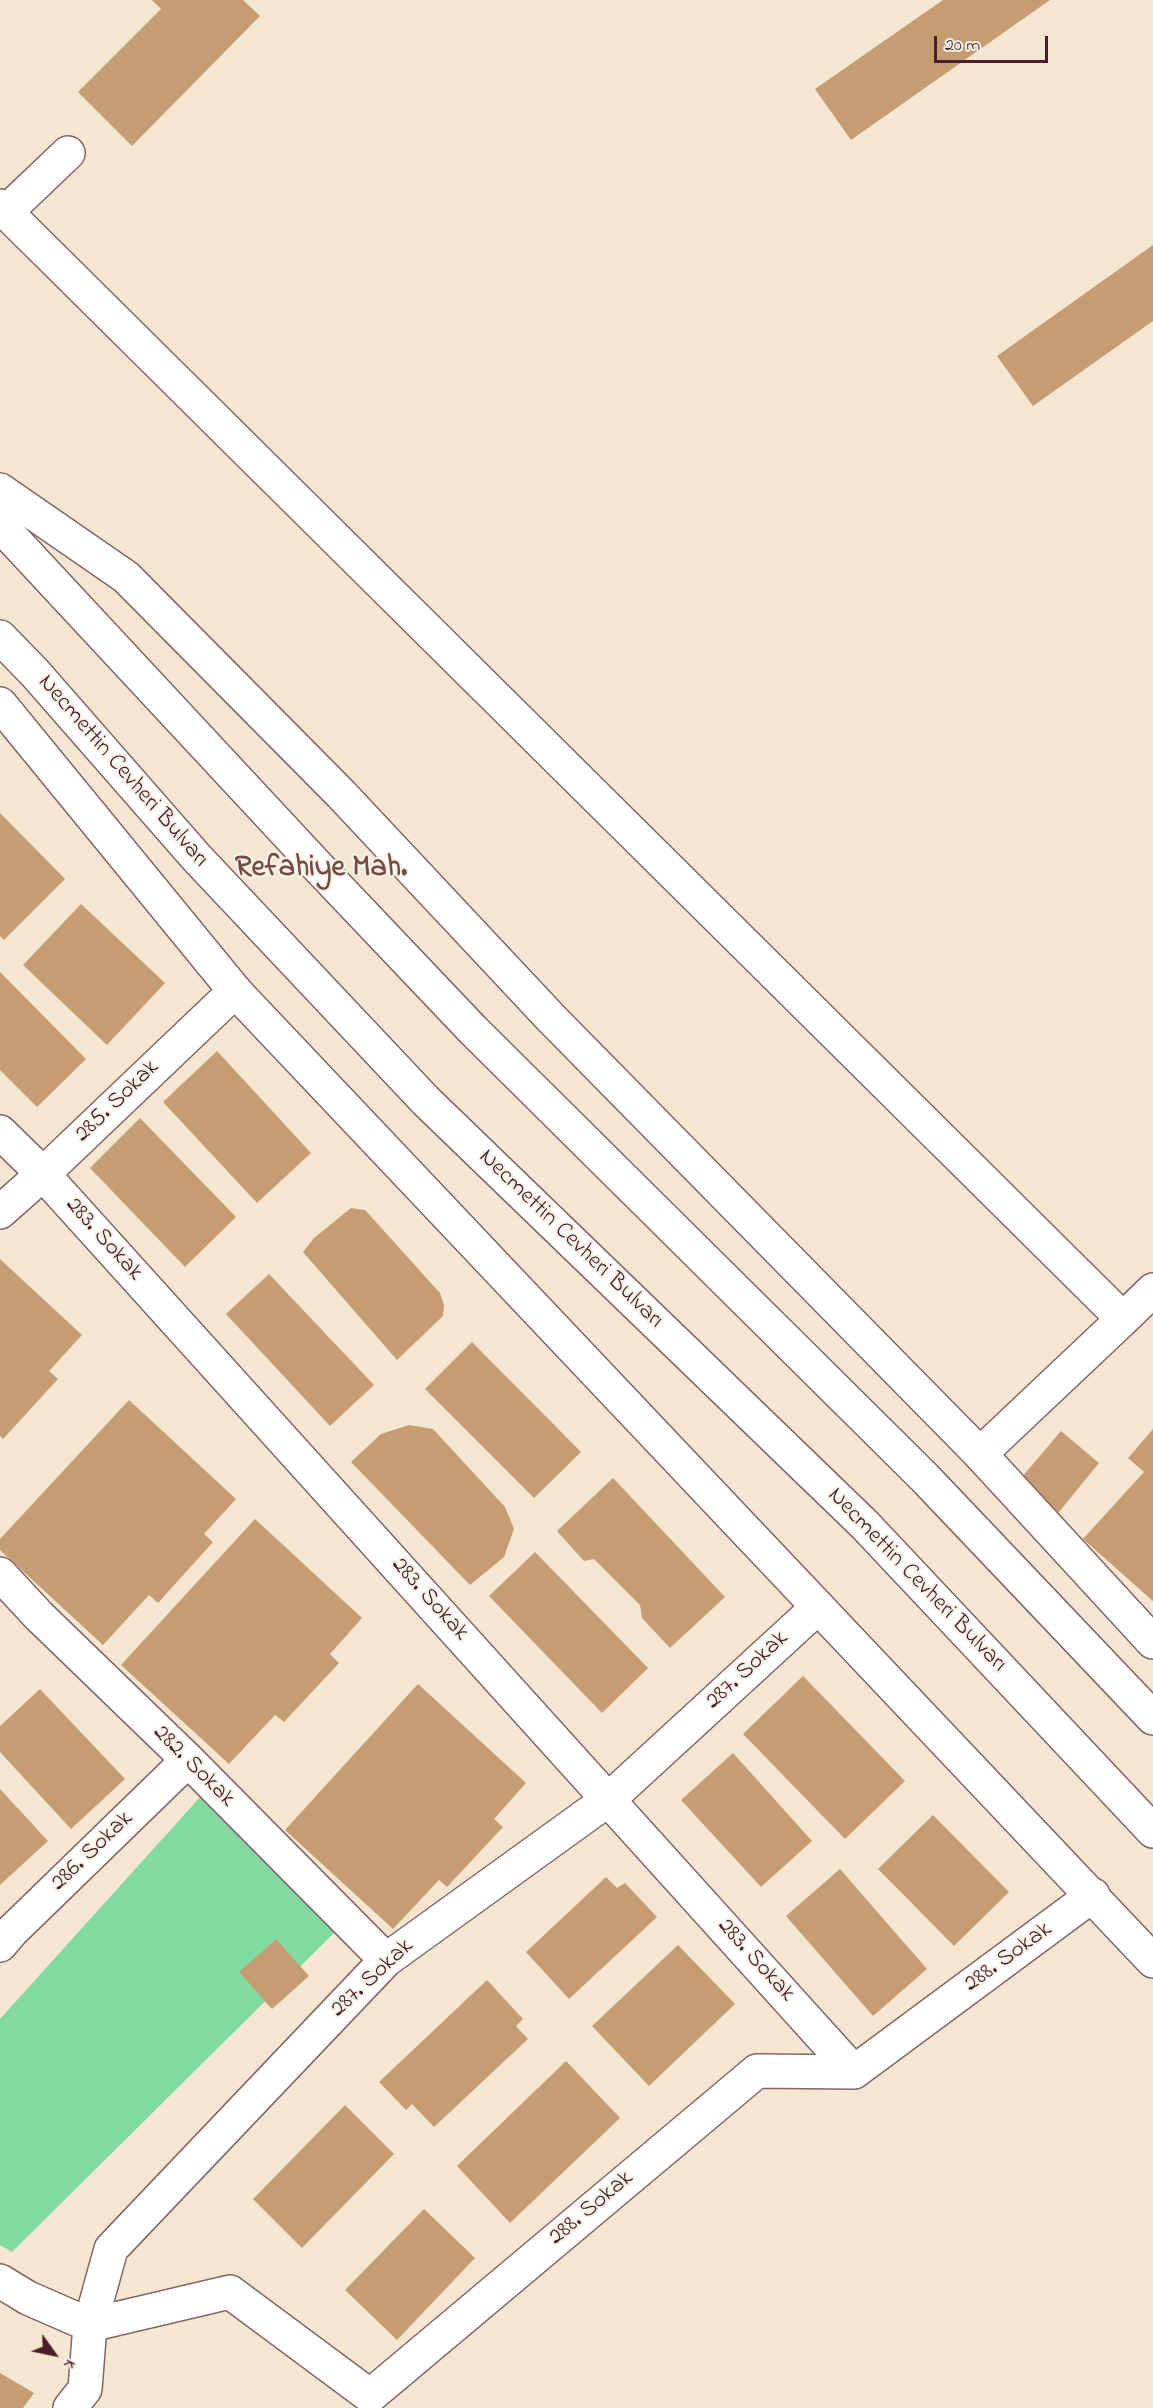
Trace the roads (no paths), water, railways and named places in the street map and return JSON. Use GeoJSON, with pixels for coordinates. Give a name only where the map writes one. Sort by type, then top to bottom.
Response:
{"type":"FeatureCollection","features":[{"type":"Feature","properties":{"kind":"main road"},"geometry":{"type":"LineString","coordinates":[[68,153],[3,209],[1123,1319]]}},
{"type":"Feature","properties":{"kind":"main road"},"geometry":{"type":"LineString","coordinates":[[0,490],[126,577],[341,794],[551,1018],[980,1454],[1153,1642]]}},
{"type":"Feature","properties":{"kind":"main road"},"geometry":{"type":"LineString","coordinates":[[0,525],[473,1030],[925,1478],[1153,1718]]}},
{"type":"Feature","properties":{"kind":"main road","name":"Necmettin Cevheri Bulvarı"},"geometry":{"type":"LineString","coordinates":[[0,637],[43,682],[196,857],[426,1101],[866,1525],[1153,1831]]}},
{"type":"Feature","properties":{"kind":"main road"},"geometry":{"type":"LineString","coordinates":[[0,704],[235,991],[1153,1961]]}},
{"type":"Feature","properties":{"kind":"main road","name":"285. Sokak"},"geometry":{"type":"LineString","coordinates":[[0,1212],[235,991]]}},
{"type":"Feature","properties":{"kind":"main road","name":"283. Sokak"},"geometry":{"type":"LineString","coordinates":[[0,1132],[43,1174],[854,2072]]}},
{"type":"Feature","properties":{"kind":"main road"},"geometry":{"type":"LineString","coordinates":[[980,1454],[1153,1290]]}},
{"type":"Feature","properties":{"kind":"main road","name":"282. Sokak"},"geometry":{"type":"LineString","coordinates":[[0,1574],[39,1616],[188,1760],[386,1960]]}},
{"type":"Feature","properties":{"kind":"main road","name":"287. Sokak"},"geometry":{"type":"LineString","coordinates":[[70,2408],[85,2389],[90,2325],[111,2249],[386,1960],[609,1799],[818,1607]]}},
{"type":"Feature","properties":{"kind":"main road","name":"286. Sokak"},"geometry":{"type":"LineString","coordinates":[[4,1932],[188,1760]]}},
{"type":"Feature","properties":{"kind":"main road","name":"288. Sokak"},"geometry":{"type":"LineString","coordinates":[[90,2325],[230,2292],[370,2396],[757,2071],[854,2072],[1093,1895]]}},
{"type":"Feature","properties":{"kind":"main road"},"geometry":{"type":"LineString","coordinates":[[0,2281],[28,2298],[90,2325]]}},
{"type":"Feature","properties":{"kind":"district","name":"Refahiye Mah."},"geometry":{"type":"Point","coordinates":[321,870]}}]}
